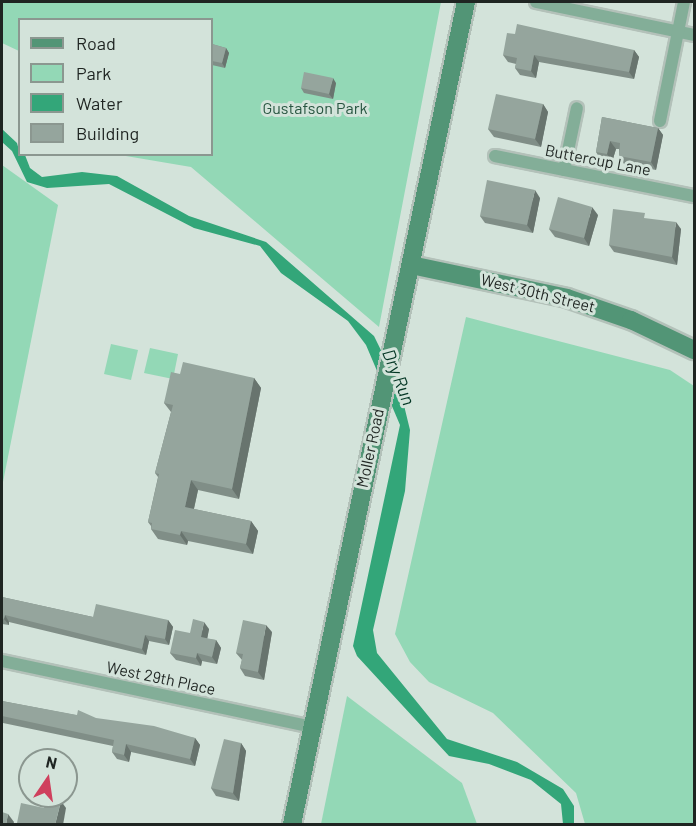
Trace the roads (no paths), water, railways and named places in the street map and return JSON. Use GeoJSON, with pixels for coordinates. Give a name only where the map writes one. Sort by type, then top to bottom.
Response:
{"type":"FeatureCollection","features":[{"type":"Feature","properties":{"kind":"street","name":"Moller Road"},"geometry":{"type":"LineString","coordinates":[[292,825],[466,2]]}},
{"type":"Feature","properties":{"kind":"street"},"geometry":{"type":"LineString","coordinates":[[536,2],[694,35]]}},
{"type":"Feature","properties":{"kind":"street"},"geometry":{"type":"LineString","coordinates":[[660,121],[684,2]]}},
{"type":"Feature","properties":{"kind":"street"},"geometry":{"type":"LineString","coordinates":[[564,170],[577,108]]}},
{"type":"Feature","properties":{"kind":"street","name":"Buttercup Lane"},"geometry":{"type":"LineString","coordinates":[[495,156],[694,196]]}},
{"type":"Feature","properties":{"kind":"street","name":"West 30th Street"},"geometry":{"type":"LineString","coordinates":[[411,265],[567,298],[631,320],[694,350]]}},
{"type":"Feature","properties":{"kind":"street","name":"West 29th Place"},"geometry":{"type":"LineString","coordinates":[[2,661],[313,727]]}},
{"type":"Feature","properties":{"kind":"water","name":"Dry Run"},"geometry":{"type":"Polygon","coordinates":[[[2,129],[17,143],[18,156],[25,156],[30,168],[42,177],[82,172],[117,176],[189,216],[266,242],[374,336],[400,389],[410,430],[405,491],[373,630],[377,653],[447,739],[517,762],[563,789],[574,806],[574,824],[563,824],[561,804],[531,780],[489,764],[449,756],[357,656],[353,646],[400,425],[366,345],[348,321],[281,273],[260,246],[194,228],[109,184],[47,188],[27,182],[12,151],[2,142],[2,129]]]}},
{"type":"Feature","properties":{"kind":"park label","name":"Gustafson Park"},"geometry":{"type":"Point","coordinates":[315,108]}}]}
